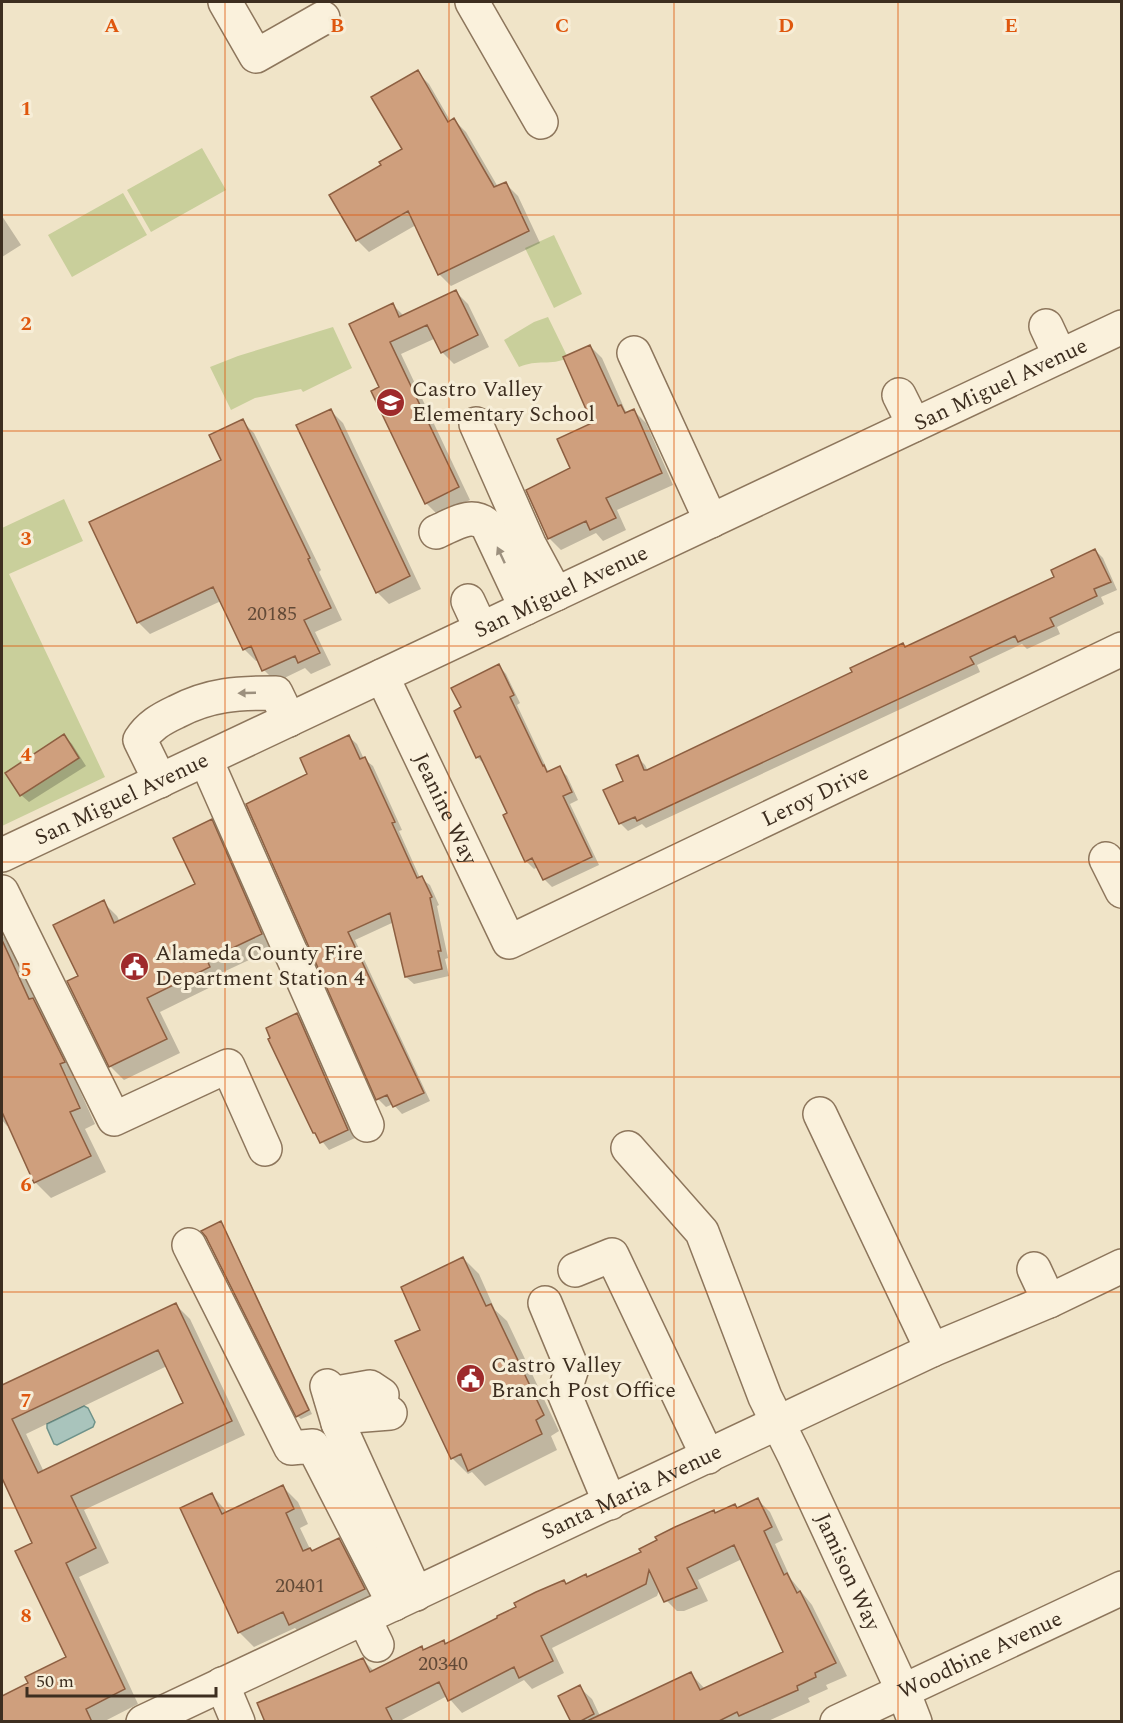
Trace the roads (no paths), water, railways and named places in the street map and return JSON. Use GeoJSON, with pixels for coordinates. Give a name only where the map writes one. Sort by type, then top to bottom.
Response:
{"type":"FeatureCollection","features":[{"type":"Feature","properties":{"kind":"street"},"geometry":{"type":"LineString","coordinates":[[225,2],[256,56],[323,18]]}},
{"type":"Feature","properties":{"kind":"street"},"geometry":{"type":"LineString","coordinates":[[472,2],[541,122]]}},
{"type":"Feature","properties":{"kind":"street"},"geometry":{"type":"LineString","coordinates":[[495,2],[511,30]]}},
{"type":"Feature","properties":{"kind":"street"},"geometry":{"type":"LineString","coordinates":[[1046,326],[1060,356]]}},
{"type":"Feature","properties":{"kind":"street","name":"San Miguel Avenue"},"geometry":{"type":"LineString","coordinates":[[2,855],[382,676],[474,615],[526,608],[1122,327]]}},
{"type":"Feature","properties":{"kind":"street"},"geometry":{"type":"LineString","coordinates":[[634,353],[711,521]]}},
{"type":"Feature","properties":{"kind":"street"},"geometry":{"type":"LineString","coordinates":[[899,395],[914,425]]}},
{"type":"Feature","properties":{"kind":"street"},"geometry":{"type":"LineString","coordinates":[[476,424],[529,544],[556,594]]}},
{"type":"Feature","properties":{"kind":"street"},"geometry":{"type":"LineString","coordinates":[[436,532],[466,519],[482,520],[487,525],[526,608]]}},
{"type":"Feature","properties":{"kind":"street","name":"Leroy Drive"},"geometry":{"type":"LineString","coordinates":[[508,942],[1122,649]]}},
{"type":"Feature","properties":{"kind":"street","name":"Jeanine Way"},"geometry":{"type":"LineString","coordinates":[[382,676],[508,942]]}},
{"type":"Feature","properties":{"kind":"street"},"geometry":{"type":"LineString","coordinates":[[160,781],[140,740],[145,731],[171,714],[205,699],[224,694],[276,693],[289,720]]}},
{"type":"Feature","properties":{"kind":"street"},"geometry":{"type":"LineString","coordinates":[[206,760],[367,1125]]}},
{"type":"Feature","properties":{"kind":"street"},"geometry":{"type":"LineString","coordinates":[[1106,860],[1122,891]]}},
{"type":"Feature","properties":{"kind":"street"},"geometry":{"type":"LineString","coordinates":[[2,892],[114,1119],[228,1066],[265,1149]]}},
{"type":"Feature","properties":{"kind":"street"},"geometry":{"type":"LineString","coordinates":[[819,1114],[932,1350]]}},
{"type":"Feature","properties":{"kind":"street","name":"Jamison Way"},"geometry":{"type":"LineString","coordinates":[[628,1148],[702,1232],[765,1397],[903,1691],[915,1722]]}},
{"type":"Feature","properties":{"kind":"street"},"geometry":{"type":"LineString","coordinates":[[189,1245],[291,1448],[313,1446],[405,1599]]}},
{"type":"Feature","properties":{"kind":"street"},"geometry":{"type":"LineString","coordinates":[[575,1270],[612,1255],[708,1457]]}},
{"type":"Feature","properties":{"kind":"street","name":"Santa Maria Avenue"},"geometry":{"type":"LineString","coordinates":[[159,1713],[212,1680],[370,1631],[440,1568],[575,1505],[610,1503],[932,1350],[1048,1301],[1122,1266]]}},
{"type":"Feature","properties":{"kind":"street"},"geometry":{"type":"LineString","coordinates":[[1034,1269],[1048,1301]]}},
{"type":"Feature","properties":{"kind":"street"},"geometry":{"type":"LineString","coordinates":[[545,1303],[572,1368],[564,1393],[610,1503]]}},
{"type":"Feature","properties":{"kind":"street"},"geometry":{"type":"LineString","coordinates":[[386,1404],[370,1388],[342,1392],[332,1402],[405,1599]]}},
{"type":"Feature","properties":{"kind":"street","name":"Woodbine Avenue"},"geometry":{"type":"LineString","coordinates":[[837,1722],[1122,1588]]}},
{"type":"Feature","properties":{"kind":"street"},"geometry":{"type":"LineString","coordinates":[[212,1680],[238,1722]]}},
{"type":"Feature","properties":{"kind":"water"},"geometry":{"type":"Polygon","coordinates":[[[84,1406],[88,1408],[95,1422],[93,1427],[57,1445],[54,1444],[47,1424],[84,1406]]]}},
{"type":"Feature","properties":{"kind":"place","name":"Castro Valley Elementary School"},"geometry":{"type":"Point","coordinates":[391,402]}},
{"type":"Feature","properties":{"kind":"place","name":"Alameda County Fire Department Station 4"},"geometry":{"type":"Point","coordinates":[134,966]}},
{"type":"Feature","properties":{"kind":"place","name":"Castro Valley Branch Post Office"},"geometry":{"type":"Point","coordinates":[470,1378]}}]}
